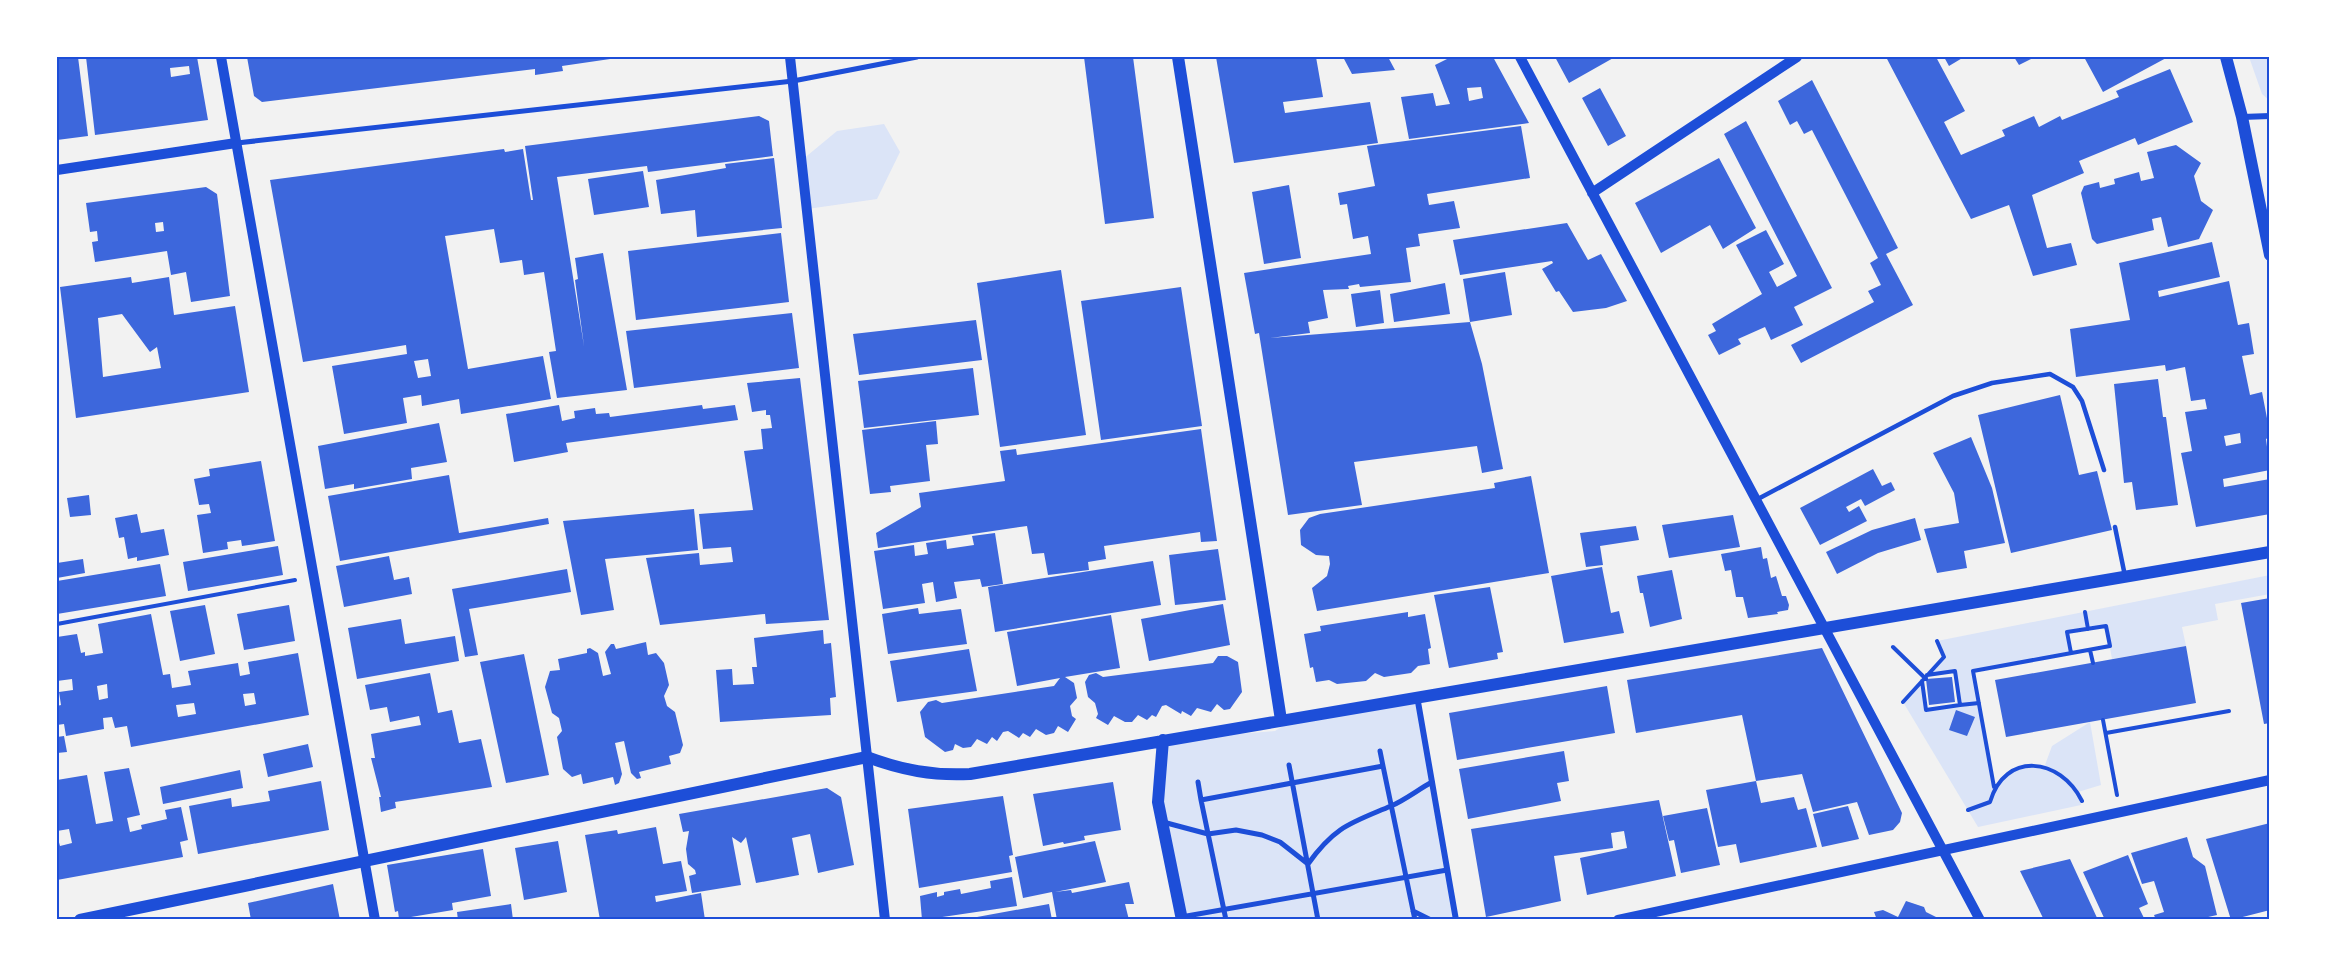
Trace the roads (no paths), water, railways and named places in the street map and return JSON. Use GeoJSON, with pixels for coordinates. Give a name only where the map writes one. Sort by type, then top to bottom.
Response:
{"type":"FeatureCollection","features":[{"type":"Feature","properties":{"kind":"main road"},"geometry":{"type":"LineString","coordinates":[[1178,57],[1281,720]]}},
{"type":"Feature","properties":{"kind":"main road"},"geometry":{"type":"LineString","coordinates":[[2226,57],[2242,117],[2270,255]]}},
{"type":"Feature","properties":{"kind":"main road"},"geometry":{"type":"LineString","coordinates":[[80,920],[867,757],[893,767],[942,776],[970,774],[2270,552]]}},
{"type":"Feature","properties":{"kind":"main road"},"geometry":{"type":"LineString","coordinates":[[1163,740],[1158,782],[1162,822],[1181,918]]}},
{"type":"Feature","properties":{"kind":"street"},"geometry":{"type":"LineString","coordinates":[[221,57],[375,920]]}},
{"type":"Feature","properties":{"kind":"street"},"geometry":{"type":"LineString","coordinates":[[790,57],[885,920]]}},
{"type":"Feature","properties":{"kind":"street"},"geometry":{"type":"LineString","coordinates":[[57,170],[236,143],[793,81],[917,57]]}},
{"type":"Feature","properties":{"kind":"street"},"geometry":{"type":"LineString","coordinates":[[1520,57],[1980,920]]}},
{"type":"Feature","properties":{"kind":"street"},"geometry":{"type":"LineString","coordinates":[[1593,193],[1797,57]]}},
{"type":"Feature","properties":{"kind":"street"},"geometry":{"type":"LineString","coordinates":[[2242,117],[2270,116]]}},
{"type":"Feature","properties":{"kind":"street"},"geometry":{"type":"LineString","coordinates":[[1417,696],[1456,920]]}},
{"type":"Feature","properties":{"kind":"street"},"geometry":{"type":"LineString","coordinates":[[1380,752],[1415,920]]}},
{"type":"Feature","properties":{"kind":"street"},"geometry":{"type":"LineString","coordinates":[[1289,765],[1318,920]]}},
{"type":"Feature","properties":{"kind":"street"},"geometry":{"type":"LineString","coordinates":[[1201,800],[1383,766]]}},
{"type":"Feature","properties":{"kind":"street"},"geometry":{"type":"LineString","coordinates":[[1618,920],[2270,780]]}},
{"type":"Feature","properties":{"kind":"street"},"geometry":{"type":"LineString","coordinates":[[1198,782],[1226,920]]}},
{"type":"Feature","properties":{"kind":"street"},"geometry":{"type":"LineString","coordinates":[[1308,864],[1321,845],[1335,832],[1361,817],[1391,806],[1432,782]]}},
{"type":"Feature","properties":{"kind":"street"},"geometry":{"type":"LineString","coordinates":[[1162,822],[1208,834],[1236,830],[1262,835],[1280,842],[1308,864]]}},
{"type":"Feature","properties":{"kind":"street"},"geometry":{"type":"LineString","coordinates":[[1181,918],[1448,870]]}},
{"type":"Feature","properties":{"kind":"street"},"geometry":{"type":"LineString","coordinates":[[1413,911],[1431,920]]}},
{"type":"Feature","properties":{"kind":"lane"},"geometry":{"type":"LineString","coordinates":[[1756,500],[1953,396],[1992,383],[2050,374],[2073,387],[2082,401],[2104,470]]}},
{"type":"Feature","properties":{"kind":"lane"},"geometry":{"type":"LineString","coordinates":[[2115,527],[2125,576]]}}]}
